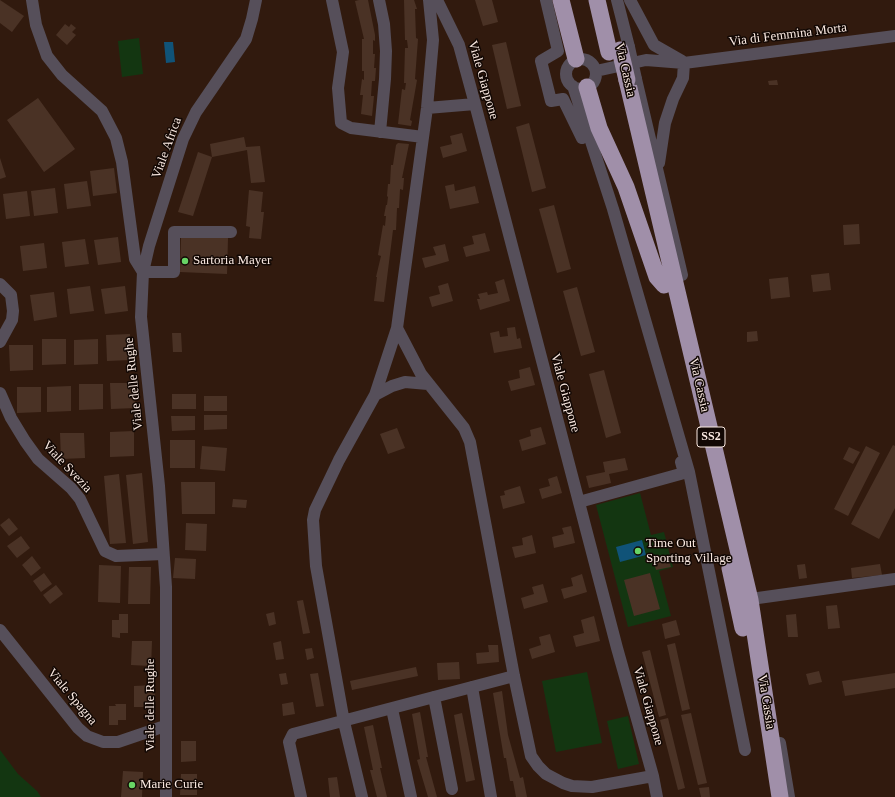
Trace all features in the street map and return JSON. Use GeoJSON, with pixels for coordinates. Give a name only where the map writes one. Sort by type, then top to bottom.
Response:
{"type":"FeatureCollection","features":[{"type":"Feature","properties":{"kind":"highway"},"geometry":{"type":"LineString","coordinates":[[561,0],[574,60]]}},
{"type":"Feature","properties":{"kind":"highway","name":"Via Cassia"},"geometry":{"type":"LineString","coordinates":[[597,0],[620,50]]}},
{"type":"Feature","properties":{"kind":"highway","name":"Via Cassia"},"geometry":{"type":"LineString","coordinates":[[608,0],[750,600],[780,797]]}},
{"type":"Feature","properties":{"kind":"highway","name":"Via Cassia"},"geometry":{"type":"LineString","coordinates":[[627,80],[664,285],[738,603],[769,797]]}},
{"type":"Feature","properties":{"kind":"highway"},"geometry":{"type":"LineString","coordinates":[[580,87],[626,187],[657,277],[664,285]]}},
{"type":"Feature","properties":{"kind":"street","name":"Viale delle Rughe"},"geometry":{"type":"LineString","coordinates":[[32,0],[36,25],[47,56],[62,75],[102,111],[116,138],[122,162],[135,259],[143,272],[141,317],[159,486],[166,587],[166,797]]}},
{"type":"Feature","properties":{"kind":"street","name":"Viale Africa"},"geometry":{"type":"LineString","coordinates":[[143,272],[149,246],[183,139],[196,112],[246,39],[256,0]]}},
{"type":"Feature","properties":{"kind":"street"},"geometry":{"type":"LineString","coordinates":[[332,0],[343,52],[338,88],[339,121],[344,126],[351,128],[423,137]]}},
{"type":"Feature","properties":{"kind":"street"},"geometry":{"type":"LineString","coordinates":[[379,0],[384,24],[386,51],[386,79],[380,132]]}},
{"type":"Feature","properties":{"kind":"street"},"geometry":{"type":"LineString","coordinates":[[362,797],[344,722],[316,566],[313,520],[315,510],[339,460],[375,395],[397,328],[427,108],[433,40],[429,0]]}},
{"type":"Feature","properties":{"kind":"street","name":"Viale Giappone"},"geometry":{"type":"LineString","coordinates":[[437,0],[459,44],[476,104],[579,502],[653,776],[657,797]]}},
{"type":"Feature","properties":{"kind":"street"},"geometry":{"type":"LineString","coordinates":[[546,0],[558,50],[541,62],[551,101],[564,99],[585,143],[684,473],[579,502]]}},
{"type":"Feature","properties":{"kind":"street"},"geometry":{"type":"LineString","coordinates":[[556,0],[574,60]]}},
{"type":"Feature","properties":{"kind":"street"},"geometry":{"type":"LineString","coordinates":[[617,0],[620,50]]}},
{"type":"Feature","properties":{"kind":"street"},"geometry":{"type":"LineString","coordinates":[[630,0],[654,45],[684,63],[683,78],[673,99],[665,123],[658,168]]}},
{"type":"Feature","properties":{"kind":"street","name":"Via di Femmina Morta"},"geometry":{"type":"LineString","coordinates":[[596,71],[646,60],[684,63],[895,36]]}},
{"type":"Feature","properties":{"kind":"street"},"geometry":{"type":"LineString","coordinates":[[646,60],[654,45]]}},
{"type":"Feature","properties":{"kind":"street"},"geometry":{"type":"LineString","coordinates":[[580,87],[594,81],[596,71],[591,62],[586,60],[574,60],[567,65],[566,79],[580,87],[613,209],[689,472],[745,750]]}},
{"type":"Feature","properties":{"kind":"street"},"geometry":{"type":"LineString","coordinates":[[627,80],[658,168],[758,598],[789,797]]}},
{"type":"Feature","properties":{"kind":"street"},"geometry":{"type":"LineString","coordinates":[[427,108],[476,104]]}},
{"type":"Feature","properties":{"kind":"street"},"geometry":{"type":"LineString","coordinates":[[143,272],[174,272],[174,232],[230,232]]}},
{"type":"Feature","properties":{"kind":"street"},"geometry":{"type":"LineString","coordinates":[[0,284],[9,292],[12,299],[13,312],[12,320],[0,342]]}},
{"type":"Feature","properties":{"kind":"street"},"geometry":{"type":"LineString","coordinates":[[397,328],[415,364],[428,384],[464,428],[472,446],[514,676],[531,756],[546,774],[567,784],[600,791],[653,776]]}},
{"type":"Feature","properties":{"kind":"street"},"geometry":{"type":"LineString","coordinates":[[375,395],[392,386],[405,382],[428,384]]}},
{"type":"Feature","properties":{"kind":"street","name":"Viale Svezia"},"geometry":{"type":"LineString","coordinates":[[0,393],[11,418],[38,459],[71,488],[80,499],[105,552],[116,556],[163,554]]}},
{"type":"Feature","properties":{"kind":"street"},"geometry":{"type":"LineString","coordinates":[[758,598],[895,579]]}},
{"type":"Feature","properties":{"kind":"street","name":"Viale Spagna"},"geometry":{"type":"LineString","coordinates":[[0,630],[78,728],[87,736],[104,742],[118,742],[165,726]]}},
{"type":"Feature","properties":{"kind":"street"},"geometry":{"type":"LineString","coordinates":[[301,797],[290,738],[296,733],[344,722],[514,676]]}},
{"type":"Feature","properties":{"kind":"street"},"geometry":{"type":"LineString","coordinates":[[472,687],[491,797]]}},
{"type":"Feature","properties":{"kind":"street"},"geometry":{"type":"LineString","coordinates":[[434,697],[452,789]]}},
{"type":"Feature","properties":{"kind":"street"},"geometry":{"type":"LineString","coordinates":[[392,709],[411,797]]}},
{"type":"Feature","properties":{"kind":"street"},"geometry":{"type":"LineString","coordinates":[[567,784],[567,797]]}},
{"type":"Feature","properties":{"kind":"green space"},"geometry":{"type":"Polygon","coordinates":[[[139,38],[143,74],[122,77],[118,41],[139,38]]]}},
{"type":"Feature","properties":{"kind":"green space","name":"Time Out Sporting Village"},"geometry":{"type":"Polygon","coordinates":[[[640,493],[651,535],[664,532],[673,567],[659,571],[671,616],[628,627],[596,505],[640,493]]]}},
{"type":"Feature","properties":{"kind":"green space"},"geometry":{"type":"Polygon","coordinates":[[[587,672],[602,743],[556,752],[542,681],[587,672]]]}},
{"type":"Feature","properties":{"kind":"green space"},"geometry":{"type":"Polygon","coordinates":[[[628,716],[639,764],[618,769],[607,721],[628,716]]]}},
{"type":"Feature","properties":{"kind":"green space"},"geometry":{"type":"Polygon","coordinates":[[[0,750],[18,774],[37,791],[41,797],[0,797],[0,750]]]}},
{"type":"Feature","properties":{"kind":"water"},"geometry":{"type":"Polygon","coordinates":[[[164,42],[173,42],[175,62],[166,63],[164,42]]]}},
{"type":"Feature","properties":{"kind":"water"},"geometry":{"type":"Polygon","coordinates":[[[642,540],[646,555],[620,562],[616,547],[642,540]]]}},
{"type":"Feature","properties":{"kind":"building"},"geometry":{"type":"Polygon","coordinates":[[[0,0],[24,16],[12,32],[0,23],[0,0]]]}},
{"type":"Feature","properties":{"kind":"building"},"geometry":{"type":"Polygon","coordinates":[[[368,0],[375,35],[375,41],[373,40],[373,54],[375,54],[374,68],[376,68],[375,81],[372,81],[371,96],[374,96],[372,116],[361,114],[363,95],[360,95],[362,79],[364,80],[364,71],[362,71],[362,39],[364,39],[355,1],[368,0]]]}},
{"type":"Feature","properties":{"kind":"building"},"geometry":{"type":"Polygon","coordinates":[[[404,0],[414,0],[417,9],[415,9],[416,38],[418,39],[415,79],[417,80],[410,120],[412,121],[411,126],[398,124],[402,89],[405,90],[406,83],[404,83],[405,48],[408,48],[407,40],[405,40],[404,0]]]}},
{"type":"Feature","properties":{"kind":"building"},"geometry":{"type":"Polygon","coordinates":[[[475,0],[492,0],[498,22],[483,26],[475,0]]]}},
{"type":"Feature","properties":{"kind":"building"},"geometry":{"type":"Polygon","coordinates":[[[65,24],[69,27],[71,24],[76,28],[72,32],[76,35],[67,45],[56,35],[65,24]]]}},
{"type":"Feature","properties":{"kind":"building"},"geometry":{"type":"Polygon","coordinates":[[[506,42],[521,106],[507,109],[492,45],[506,42]]]}},
{"type":"Feature","properties":{"kind":"building"},"geometry":{"type":"Polygon","coordinates":[[[777,80],[778,85],[769,85],[768,81],[777,80]]]}},
{"type":"Feature","properties":{"kind":"building"},"geometry":{"type":"Polygon","coordinates":[[[38,98],[75,149],[44,172],[7,120],[38,98]]]}},
{"type":"Feature","properties":{"kind":"building"},"geometry":{"type":"Polygon","coordinates":[[[529,123],[546,188],[532,192],[516,127],[529,123]]]}},
{"type":"Feature","properties":{"kind":"building"},"geometry":{"type":"Polygon","coordinates":[[[462,133],[467,151],[443,158],[440,147],[452,144],[450,136],[462,133]]]}},
{"type":"Feature","properties":{"kind":"building"},"geometry":{"type":"Polygon","coordinates":[[[244,137],[246,147],[260,146],[265,182],[251,183],[247,150],[212,157],[210,144],[244,137]]]}},
{"type":"Feature","properties":{"kind":"building"},"geometry":{"type":"Polygon","coordinates":[[[398,143],[409,144],[402,178],[404,178],[403,190],[400,189],[396,230],[393,230],[384,302],[374,301],[376,277],[381,256],[378,255],[383,225],[385,226],[386,216],[384,216],[388,197],[388,184],[390,184],[391,165],[393,165],[396,145],[398,143]]]}},
{"type":"Feature","properties":{"kind":"building"},"geometry":{"type":"Polygon","coordinates":[[[198,152],[212,157],[193,216],[178,212],[198,152]]]}},
{"type":"Feature","properties":{"kind":"building"},"geometry":{"type":"Polygon","coordinates":[[[0,158],[6,177],[0,179],[0,158]]]}},
{"type":"Feature","properties":{"kind":"building"},"geometry":{"type":"Polygon","coordinates":[[[114,168],[117,193],[93,196],[90,171],[114,168]]]}},
{"type":"Feature","properties":{"kind":"building"},"geometry":{"type":"Polygon","coordinates":[[[87,181],[91,206],[67,209],[64,184],[87,181]]]}},
{"type":"Feature","properties":{"kind":"building"},"geometry":{"type":"Polygon","coordinates":[[[454,184],[455,191],[475,186],[479,203],[450,209],[445,186],[454,184]]]}},
{"type":"Feature","properties":{"kind":"building"},"geometry":{"type":"Polygon","coordinates":[[[55,188],[58,213],[34,216],[31,191],[55,188]]]}},
{"type":"Feature","properties":{"kind":"building"},"geometry":{"type":"Polygon","coordinates":[[[249,190],[263,192],[261,212],[264,212],[261,239],[249,238],[250,227],[246,226],[249,190]]]}},
{"type":"Feature","properties":{"kind":"building"},"geometry":{"type":"Polygon","coordinates":[[[27,191],[30,216],[6,219],[3,194],[27,191]]]}},
{"type":"Feature","properties":{"kind":"building"},"geometry":{"type":"Polygon","coordinates":[[[554,205],[571,269],[557,273],[539,209],[554,205]]]}},
{"type":"Feature","properties":{"kind":"building"},"geometry":{"type":"Polygon","coordinates":[[[859,224],[860,244],[844,245],[843,225],[859,224]]]}},
{"type":"Feature","properties":{"kind":"building"},"geometry":{"type":"Polygon","coordinates":[[[485,233],[490,251],[466,257],[463,247],[474,244],[472,236],[485,233]]]}},
{"type":"Feature","properties":{"kind":"building"},"geometry":{"type":"Polygon","coordinates":[[[118,237],[121,262],[98,265],[94,240],[118,237]]]}},
{"type":"Feature","properties":{"kind":"building"},"geometry":{"type":"Polygon","coordinates":[[[181,237],[228,238],[227,274],[180,272],[181,237]]]}},
{"type":"Feature","properties":{"kind":"building"},"geometry":{"type":"Polygon","coordinates":[[[85,239],[89,264],[65,267],[62,242],[85,239]]]}},
{"type":"Feature","properties":{"kind":"building"},"geometry":{"type":"Polygon","coordinates":[[[44,243],[47,268],[23,271],[20,246],[44,243]]]}},
{"type":"Feature","properties":{"kind":"building"},"geometry":{"type":"Polygon","coordinates":[[[445,244],[449,261],[425,268],[422,258],[436,255],[433,247],[445,244]]]}},
{"type":"Feature","properties":{"kind":"building"},"geometry":{"type":"Polygon","coordinates":[[[829,273],[831,290],[813,292],[811,275],[829,273]]]}},
{"type":"Feature","properties":{"kind":"building"},"geometry":{"type":"Polygon","coordinates":[[[788,277],[790,297],[771,299],[769,279],[788,277]]]}},
{"type":"Feature","properties":{"kind":"building"},"geometry":{"type":"Polygon","coordinates":[[[504,279],[510,301],[480,310],[477,299],[480,299],[478,294],[487,292],[488,295],[498,293],[495,282],[504,279]]]}},
{"type":"Feature","properties":{"kind":"building"},"geometry":{"type":"Polygon","coordinates":[[[448,283],[453,301],[432,307],[429,297],[440,294],[438,286],[448,283]]]}},
{"type":"Feature","properties":{"kind":"building"},"geometry":{"type":"Polygon","coordinates":[[[90,286],[94,311],[70,314],[67,289],[90,286]]]}},
{"type":"Feature","properties":{"kind":"building"},"geometry":{"type":"Polygon","coordinates":[[[125,286],[128,311],[105,314],[101,289],[125,286]]]}},
{"type":"Feature","properties":{"kind":"building"},"geometry":{"type":"Polygon","coordinates":[[[577,287],[595,352],[581,356],[563,291],[577,287]]]}},
{"type":"Feature","properties":{"kind":"building"},"geometry":{"type":"Polygon","coordinates":[[[54,292],[57,317],[34,321],[30,295],[54,292]]]}},
{"type":"Feature","properties":{"kind":"building"},"geometry":{"type":"Polygon","coordinates":[[[515,327],[517,339],[520,338],[522,348],[494,353],[490,333],[499,331],[500,337],[508,336],[507,328],[515,327]]]}},
{"type":"Feature","properties":{"kind":"building"},"geometry":{"type":"Polygon","coordinates":[[[757,331],[758,341],[747,342],[747,332],[757,331]]]}},
{"type":"Feature","properties":{"kind":"building"},"geometry":{"type":"Polygon","coordinates":[[[172,333],[181,333],[182,352],[173,352],[172,333]]]}},
{"type":"Feature","properties":{"kind":"building"},"geometry":{"type":"Polygon","coordinates":[[[130,334],[131,360],[107,361],[106,335],[130,334]]]}},
{"type":"Feature","properties":{"kind":"building"},"geometry":{"type":"Polygon","coordinates":[[[42,339],[66,339],[66,364],[42,365],[42,339]]]}},
{"type":"Feature","properties":{"kind":"building"},"geometry":{"type":"Polygon","coordinates":[[[98,339],[98,364],[74,365],[74,340],[98,339]]]}},
{"type":"Feature","properties":{"kind":"building"},"geometry":{"type":"Polygon","coordinates":[[[9,345],[33,345],[33,370],[10,371],[9,345]]]}},
{"type":"Feature","properties":{"kind":"building"},"geometry":{"type":"Polygon","coordinates":[[[530,367],[535,385],[511,391],[508,381],[520,378],[519,370],[530,367]]]}},
{"type":"Feature","properties":{"kind":"building"},"geometry":{"type":"Polygon","coordinates":[[[604,370],[621,433],[606,438],[589,374],[604,370]]]}},
{"type":"Feature","properties":{"kind":"building"},"geometry":{"type":"Polygon","coordinates":[[[110,383],[134,383],[135,408],[111,409],[110,383]]]}},
{"type":"Feature","properties":{"kind":"building"},"geometry":{"type":"Polygon","coordinates":[[[79,384],[103,384],[103,409],[79,410],[79,384]]]}},
{"type":"Feature","properties":{"kind":"building"},"geometry":{"type":"Polygon","coordinates":[[[71,386],[71,411],[47,412],[47,387],[71,386]]]}},
{"type":"Feature","properties":{"kind":"building"},"geometry":{"type":"Polygon","coordinates":[[[17,387],[41,387],[41,412],[17,413],[17,387]]]}},
{"type":"Feature","properties":{"kind":"building"},"geometry":{"type":"Polygon","coordinates":[[[172,394],[196,394],[196,409],[172,409],[172,394]]]}},
{"type":"Feature","properties":{"kind":"building"},"geometry":{"type":"Polygon","coordinates":[[[204,396],[227,396],[227,411],[204,411],[204,396]]]}},
{"type":"Feature","properties":{"kind":"building"},"geometry":{"type":"Polygon","coordinates":[[[204,415],[227,415],[227,429],[204,430],[204,415]]]}},
{"type":"Feature","properties":{"kind":"building"},"geometry":{"type":"Polygon","coordinates":[[[171,416],[195,416],[195,430],[172,431],[171,416]]]}},
{"type":"Feature","properties":{"kind":"building"},"geometry":{"type":"Polygon","coordinates":[[[541,427],[546,444],[522,451],[519,440],[531,436],[530,430],[541,427]]]}},
{"type":"Feature","properties":{"kind":"building"},"geometry":{"type":"Polygon","coordinates":[[[397,428],[405,448],[388,454],[380,434],[397,428]]]}},
{"type":"Feature","properties":{"kind":"building"},"geometry":{"type":"Polygon","coordinates":[[[134,431],[134,456],[110,457],[110,432],[134,431]]]}},
{"type":"Feature","properties":{"kind":"building"},"geometry":{"type":"Polygon","coordinates":[[[60,433],[84,433],[85,458],[61,459],[60,433]]]}},
{"type":"Feature","properties":{"kind":"building"},"geometry":{"type":"Polygon","coordinates":[[[170,440],[195,440],[195,468],[170,468],[170,440]]]}},
{"type":"Feature","properties":{"kind":"building"},"geometry":{"type":"Polygon","coordinates":[[[893,445],[895,446],[895,508],[879,539],[851,524],[893,445]]]}},
{"type":"Feature","properties":{"kind":"building"},"geometry":{"type":"Polygon","coordinates":[[[202,446],[227,448],[225,471],[200,469],[202,446]]]}},
{"type":"Feature","properties":{"kind":"building"},"geometry":{"type":"Polygon","coordinates":[[[866,446],[880,453],[848,516],[834,509],[866,446]]]}},
{"type":"Feature","properties":{"kind":"building"},"geometry":{"type":"Polygon","coordinates":[[[849,447],[860,452],[853,464],[843,459],[849,447]]]}},
{"type":"Feature","properties":{"kind":"building"},"geometry":{"type":"Polygon","coordinates":[[[625,458],[628,470],[609,474],[611,483],[589,488],[586,476],[605,472],[603,462],[625,458]]]}},
{"type":"Feature","properties":{"kind":"building"},"geometry":{"type":"Polygon","coordinates":[[[142,473],[148,542],[133,544],[126,475],[142,473]]]}},
{"type":"Feature","properties":{"kind":"building"},"geometry":{"type":"Polygon","coordinates":[[[119,474],[126,543],[110,544],[104,476],[119,474]]]}},
{"type":"Feature","properties":{"kind":"building"},"geometry":{"type":"Polygon","coordinates":[[[557,476],[562,493],[542,499],[539,489],[550,486],[548,479],[557,476]]]}},
{"type":"Feature","properties":{"kind":"building"},"geometry":{"type":"Polygon","coordinates":[[[181,482],[215,482],[215,514],[182,514],[181,482]]]}},
{"type":"Feature","properties":{"kind":"building"},"geometry":{"type":"Polygon","coordinates":[[[520,486],[525,503],[503,509],[500,496],[505,495],[504,491],[520,486]]]}},
{"type":"Feature","properties":{"kind":"building"},"geometry":{"type":"Polygon","coordinates":[[[233,499],[247,500],[246,508],[232,507],[233,499]]]}},
{"type":"Feature","properties":{"kind":"building"},"geometry":{"type":"Polygon","coordinates":[[[9,518],[18,529],[9,536],[0,525],[9,518]]]}},
{"type":"Feature","properties":{"kind":"building"},"geometry":{"type":"Polygon","coordinates":[[[186,523],[207,524],[206,551],[185,550],[186,523]]]}},
{"type":"Feature","properties":{"kind":"building"},"geometry":{"type":"Polygon","coordinates":[[[571,526],[575,543],[554,548],[552,537],[564,534],[562,528],[571,526]]]}},
{"type":"Feature","properties":{"kind":"building"},"geometry":{"type":"Polygon","coordinates":[[[532,535],[536,553],[515,558],[512,547],[523,545],[522,538],[532,535]]]}},
{"type":"Feature","properties":{"kind":"building"},"geometry":{"type":"Polygon","coordinates":[[[21,536],[30,548],[17,558],[7,546],[21,536]]]}},
{"type":"Feature","properties":{"kind":"building"},"geometry":{"type":"Polygon","coordinates":[[[32,556],[41,568],[31,576],[22,565],[32,556]]]}},
{"type":"Feature","properties":{"kind":"building"},"geometry":{"type":"Polygon","coordinates":[[[668,556],[671,567],[656,570],[653,560],[668,556]]]}},
{"type":"Feature","properties":{"kind":"building"},"geometry":{"type":"Polygon","coordinates":[[[175,558],[196,559],[195,579],[173,578],[175,558]]]}},
{"type":"Feature","properties":{"kind":"building"},"geometry":{"type":"Polygon","coordinates":[[[805,564],[807,578],[799,579],[797,565],[805,564]]]}},
{"type":"Feature","properties":{"kind":"building"},"geometry":{"type":"Polygon","coordinates":[[[880,564],[882,575],[852,578],[851,568],[880,564]]]}},
{"type":"Feature","properties":{"kind":"building"},"geometry":{"type":"Polygon","coordinates":[[[99,565],[121,566],[120,603],[98,602],[99,565]]]}},
{"type":"Feature","properties":{"kind":"building"},"geometry":{"type":"Polygon","coordinates":[[[129,567],[151,567],[150,604],[128,604],[129,567]]]}},
{"type":"Feature","properties":{"kind":"building"},"geometry":{"type":"Polygon","coordinates":[[[44,573],[52,584],[41,592],[33,581],[44,573]]]}},
{"type":"Feature","properties":{"kind":"building"},"geometry":{"type":"Polygon","coordinates":[[[650,573],[660,609],[634,616],[624,580],[650,573]]]}},
{"type":"Feature","properties":{"kind":"building"},"geometry":{"type":"Polygon","coordinates":[[[582,574],[587,592],[564,599],[561,589],[573,586],[571,578],[582,574]]]}},
{"type":"Feature","properties":{"kind":"building"},"geometry":{"type":"Polygon","coordinates":[[[543,584],[548,602],[524,609],[521,598],[534,594],[532,587],[543,584]]]}},
{"type":"Feature","properties":{"kind":"building"},"geometry":{"type":"Polygon","coordinates":[[[56,585],[63,594],[50,604],[43,595],[56,585]]]}},
{"type":"Feature","properties":{"kind":"building"},"geometry":{"type":"Polygon","coordinates":[[[303,600],[310,633],[303,634],[297,601],[303,600]]]}},
{"type":"Feature","properties":{"kind":"building"},"geometry":{"type":"Polygon","coordinates":[[[837,605],[840,628],[828,629],[826,606],[837,605]]]}},
{"type":"Feature","properties":{"kind":"building"},"geometry":{"type":"Polygon","coordinates":[[[274,612],[276,624],[269,626],[266,614],[274,612]]]}},
{"type":"Feature","properties":{"kind":"building"},"geometry":{"type":"Polygon","coordinates":[[[119,614],[128,614],[128,633],[120,633],[120,638],[112,637],[112,620],[119,620],[119,614]]]}},
{"type":"Feature","properties":{"kind":"building"},"geometry":{"type":"Polygon","coordinates":[[[796,614],[798,637],[788,637],[786,615],[796,614]]]}},
{"type":"Feature","properties":{"kind":"building"},"geometry":{"type":"Polygon","coordinates":[[[594,616],[600,641],[576,647],[573,636],[584,633],[581,620],[594,616]]]}},
{"type":"Feature","properties":{"kind":"building"},"geometry":{"type":"Polygon","coordinates":[[[676,620],[680,635],[665,639],[662,624],[676,620]]]}},
{"type":"Feature","properties":{"kind":"building"},"geometry":{"type":"Polygon","coordinates":[[[550,634],[555,652],[532,659],[529,649],[541,645],[539,637],[550,634]]]}},
{"type":"Feature","properties":{"kind":"building"},"geometry":{"type":"Polygon","coordinates":[[[132,641],[152,641],[151,666],[131,665],[132,641]]]}},
{"type":"Feature","properties":{"kind":"building"},"geometry":{"type":"Polygon","coordinates":[[[281,641],[284,659],[276,660],[273,643],[281,641]]]}},
{"type":"Feature","properties":{"kind":"building"},"geometry":{"type":"Polygon","coordinates":[[[675,643],[690,709],[682,711],[667,645],[675,643]]]}},
{"type":"Feature","properties":{"kind":"building"},"geometry":{"type":"Polygon","coordinates":[[[488,645],[498,645],[499,662],[477,664],[476,653],[489,652],[488,645]]]}},
{"type":"Feature","properties":{"kind":"building"},"geometry":{"type":"Polygon","coordinates":[[[312,648],[314,658],[307,660],[305,649],[312,648]]]}},
{"type":"Feature","properties":{"kind":"building"},"geometry":{"type":"Polygon","coordinates":[[[650,650],[666,715],[659,717],[642,652],[650,650]]]}},
{"type":"Feature","properties":{"kind":"building"},"geometry":{"type":"Polygon","coordinates":[[[459,662],[460,679],[438,680],[437,663],[459,662]]]}},
{"type":"Feature","properties":{"kind":"building"},"geometry":{"type":"Polygon","coordinates":[[[416,667],[418,676],[352,690],[350,681],[416,667]]]}},
{"type":"Feature","properties":{"kind":"building"},"geometry":{"type":"Polygon","coordinates":[[[819,671],[822,682],[809,685],[806,674],[819,671]]]}},
{"type":"Feature","properties":{"kind":"building"},"geometry":{"type":"Polygon","coordinates":[[[286,673],[288,684],[281,685],[279,674],[286,673]]]}},
{"type":"Feature","properties":{"kind":"building"},"geometry":{"type":"Polygon","coordinates":[[[318,673],[324,706],[316,707],[310,674],[318,673]]]}},
{"type":"Feature","properties":{"kind":"building"},"geometry":{"type":"Polygon","coordinates":[[[895,673],[895,688],[845,696],[842,681],[895,673]]]}},
{"type":"Feature","properties":{"kind":"building"},"geometry":{"type":"Polygon","coordinates":[[[155,685],[155,707],[134,707],[134,686],[155,685]]]}},
{"type":"Feature","properties":{"kind":"building"},"geometry":{"type":"Polygon","coordinates":[[[502,691],[508,735],[520,778],[523,777],[527,797],[516,797],[513,781],[510,781],[506,758],[504,758],[493,693],[502,691]]]}},
{"type":"Feature","properties":{"kind":"building"},"geometry":{"type":"Polygon","coordinates":[[[293,702],[295,714],[283,716],[282,704],[293,702]]]}},
{"type":"Feature","properties":{"kind":"building"},"geometry":{"type":"Polygon","coordinates":[[[115,704],[126,704],[126,720],[118,720],[118,725],[109,725],[109,706],[116,706],[115,704]]]}},
{"type":"Feature","properties":{"kind":"building"},"geometry":{"type":"Polygon","coordinates":[[[420,712],[428,757],[426,757],[437,797],[428,797],[417,760],[420,759],[412,714],[420,712]]]}},
{"type":"Feature","properties":{"kind":"building"},"geometry":{"type":"Polygon","coordinates":[[[462,713],[475,780],[466,782],[454,715],[462,713]]]}},
{"type":"Feature","properties":{"kind":"building"},"geometry":{"type":"Polygon","coordinates":[[[691,713],[707,783],[698,785],[681,715],[691,713]]]}},
{"type":"Feature","properties":{"kind":"building"},"geometry":{"type":"Polygon","coordinates":[[[668,718],[685,788],[678,790],[660,720],[668,718]]]}},
{"type":"Feature","properties":{"kind":"building"},"geometry":{"type":"Polygon","coordinates":[[[373,725],[382,768],[380,768],[387,797],[377,797],[370,770],[373,770],[364,727],[373,725]]]}},
{"type":"Feature","properties":{"kind":"building"},"geometry":{"type":"Polygon","coordinates":[[[181,741],[196,741],[196,761],[181,762],[181,741]]]}},
{"type":"Feature","properties":{"kind":"building","name":"Marie Curie"},"geometry":{"type":"Polygon","coordinates":[[[123,771],[143,772],[142,797],[121,797],[123,771]]]}},
{"type":"Feature","properties":{"kind":"building"},"geometry":{"type":"Polygon","coordinates":[[[181,774],[197,774],[197,795],[180,795],[181,774]]]}},
{"type":"Feature","properties":{"kind":"building"},"geometry":{"type":"Polygon","coordinates":[[[337,777],[340,797],[330,797],[328,778],[337,777]]]}},
{"type":"Feature","properties":{"kind":"building"},"geometry":{"type":"Polygon","coordinates":[[[709,787],[710,797],[701,797],[699,788],[709,787]]]}},
{"type":"Feature","properties":{"kind":"place","name":"Sartoria Mayer"},"geometry":{"type":"Point","coordinates":[185,261]}},
{"type":"Feature","properties":{"kind":"place","name":"Time Out Sporting Village"},"geometry":{"type":"Point","coordinates":[638,551]}},
{"type":"Feature","properties":{"kind":"place","name":"Marie Curie"},"geometry":{"type":"Point","coordinates":[132,785]}}]}
